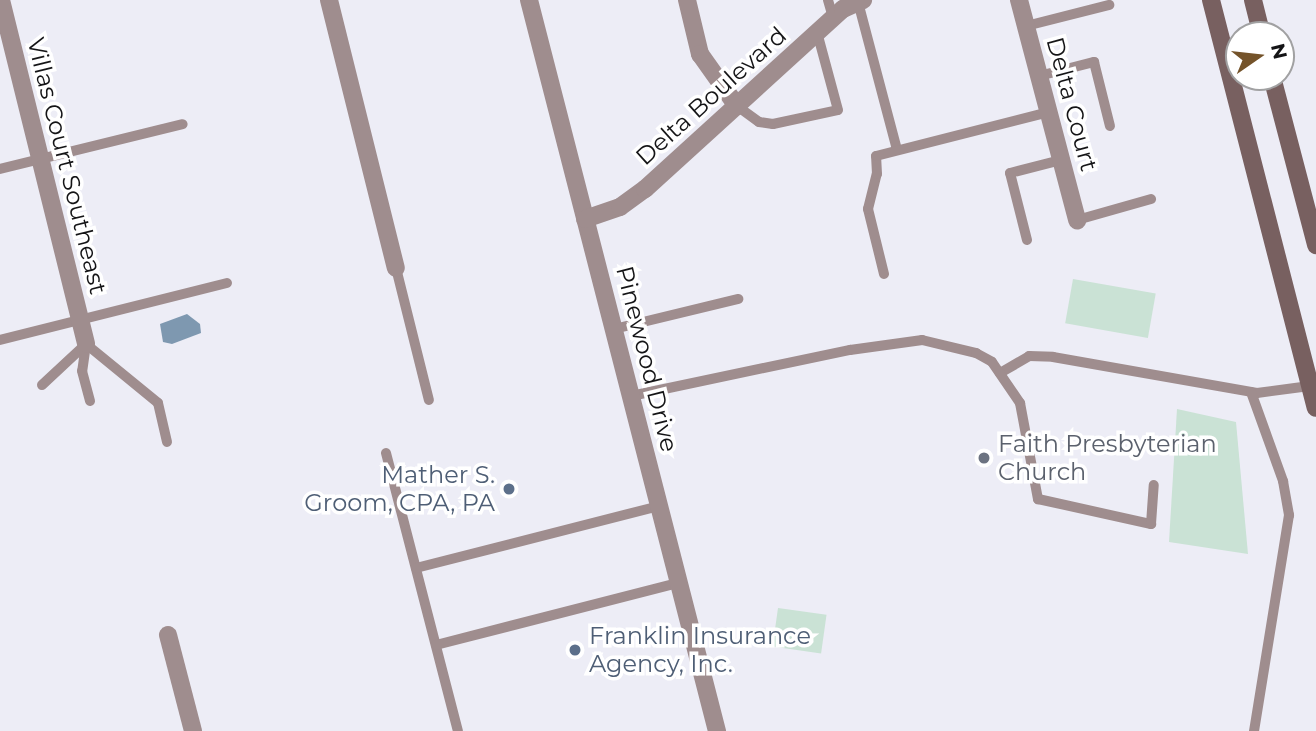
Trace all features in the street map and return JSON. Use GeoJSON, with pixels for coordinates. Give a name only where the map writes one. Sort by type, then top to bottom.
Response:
{"type":"FeatureCollection","features":[{"type":"Feature","properties":{"kind":"main road"},"geometry":{"type":"LineString","coordinates":[[1211,0],[1313,386],[1316,408]]}},
{"type":"Feature","properties":{"kind":"main road"},"geometry":{"type":"LineString","coordinates":[[1253,0],[1258,21]]}},
{"type":"Feature","properties":{"kind":"main road"},"geometry":{"type":"LineString","coordinates":[[1276,91],[1316,246]]}},
{"type":"Feature","properties":{"kind":"street"},"geometry":{"type":"LineString","coordinates":[[329,0],[396,268]]}},
{"type":"Feature","properties":{"kind":"street","name":"Pinewood Drive"},"geometry":{"type":"LineString","coordinates":[[529,0],[717,731]]}},
{"type":"Feature","properties":{"kind":"street"},"geometry":{"type":"LineString","coordinates":[[687,0],[700,54],[737,106]]}},
{"type":"Feature","properties":{"kind":"street","name":"Delta Court"},"geometry":{"type":"LineString","coordinates":[[1019,0],[1077,220]]}},
{"type":"Feature","properties":{"kind":"street","name":"Villas Court Southeast"},"geometry":{"type":"LineString","coordinates":[[3,1],[86,344]]}},
{"type":"Feature","properties":{"kind":"street","name":"Delta Boulevard"},"geometry":{"type":"LineString","coordinates":[[585,219],[620,207],[645,189],[817,32],[831,9],[861,1]]}},
{"type":"Feature","properties":{"kind":"street"},"geometry":{"type":"LineString","coordinates":[[168,635],[193,731]]}},
{"type":"Feature","properties":{"kind":"lane"},"geometry":{"type":"LineString","coordinates":[[861,1],[897,150]]}},
{"type":"Feature","properties":{"kind":"lane"},"geometry":{"type":"LineString","coordinates":[[1026,26],[1110,5]]}},
{"type":"Feature","properties":{"kind":"lane"},"geometry":{"type":"LineString","coordinates":[[737,106],[759,122],[773,124],[838,110],[817,32]]}},
{"type":"Feature","properties":{"kind":"lane"},"geometry":{"type":"LineString","coordinates":[[1039,76],[1094,62],[1110,126]]}},
{"type":"Feature","properties":{"kind":"lane"},"geometry":{"type":"LineString","coordinates":[[884,274],[868,209],[876,156],[1048,112]]}},
{"type":"Feature","properties":{"kind":"lane"},"geometry":{"type":"LineString","coordinates":[[0,169],[183,124]]}},
{"type":"Feature","properties":{"kind":"lane"},"geometry":{"type":"LineString","coordinates":[[1027,240],[1010,173],[1061,160]]}},
{"type":"Feature","properties":{"kind":"lane"},"geometry":{"type":"LineString","coordinates":[[1077,220],[1152,199]]}},
{"type":"Feature","properties":{"kind":"lane"},"geometry":{"type":"LineString","coordinates":[[396,268],[429,400]]}},
{"type":"Feature","properties":{"kind":"lane"},"geometry":{"type":"LineString","coordinates":[[0,340],[228,283]]}},
{"type":"Feature","properties":{"kind":"lane"},"geometry":{"type":"LineString","coordinates":[[614,330],[738,299]]}},
{"type":"Feature","properties":{"kind":"lane"},"geometry":{"type":"LineString","coordinates":[[631,396],[850,350],[922,341],[976,353],[1000,373],[1020,403],[1038,499],[1151,524],[1154,485]]}},
{"type":"Feature","properties":{"kind":"lane"},"geometry":{"type":"LineString","coordinates":[[42,385],[86,344]]}},
{"type":"Feature","properties":{"kind":"lane"},"geometry":{"type":"LineString","coordinates":[[86,344],[82,371],[90,401]]}},
{"type":"Feature","properties":{"kind":"lane"},"geometry":{"type":"LineString","coordinates":[[86,344],[158,403],[167,442]]}},
{"type":"Feature","properties":{"kind":"lane"},"geometry":{"type":"LineString","coordinates":[[1000,373],[1029,356],[1053,357],[1251,392],[1313,386]]}},
{"type":"Feature","properties":{"kind":"lane"},"geometry":{"type":"LineString","coordinates":[[1251,392],[1283,481],[1289,515],[1254,731]]}},
{"type":"Feature","properties":{"kind":"lane"},"geometry":{"type":"LineString","coordinates":[[386,453],[458,731]]}},
{"type":"Feature","properties":{"kind":"lane"},"geometry":{"type":"LineString","coordinates":[[416,568],[659,506]]}},
{"type":"Feature","properties":{"kind":"lane"},"geometry":{"type":"LineString","coordinates":[[436,645],[678,583]]}},
{"type":"Feature","properties":{"kind":"green space"},"geometry":{"type":"Polygon","coordinates":[[[1073,279],[1156,294],[1148,338],[1065,323],[1073,279]]]}},
{"type":"Feature","properties":{"kind":"green space"},"geometry":{"type":"Polygon","coordinates":[[[1177,409],[1236,422],[1248,554],[1169,542],[1177,409]]]}},
{"type":"Feature","properties":{"kind":"green space"},"geometry":{"type":"Polygon","coordinates":[[[778,608],[827,615],[821,653],[773,647],[778,608]]]}},
{"type":"Feature","properties":{"kind":"water"},"geometry":{"type":"Polygon","coordinates":[[[187,314],[200,324],[201,333],[172,344],[163,342],[160,324],[187,314]]]}},
{"type":"Feature","properties":{"kind":"place","name":"Faith Presbyterian Church"},"geometry":{"type":"Point","coordinates":[984,458]}},
{"type":"Feature","properties":{"kind":"place","name":"Mather S. Groom, CPA, PA"},"geometry":{"type":"Point","coordinates":[509,489]}},
{"type":"Feature","properties":{"kind":"place","name":"Franklin Insurance Agency, Inc."},"geometry":{"type":"Point","coordinates":[575,650]}}]}
